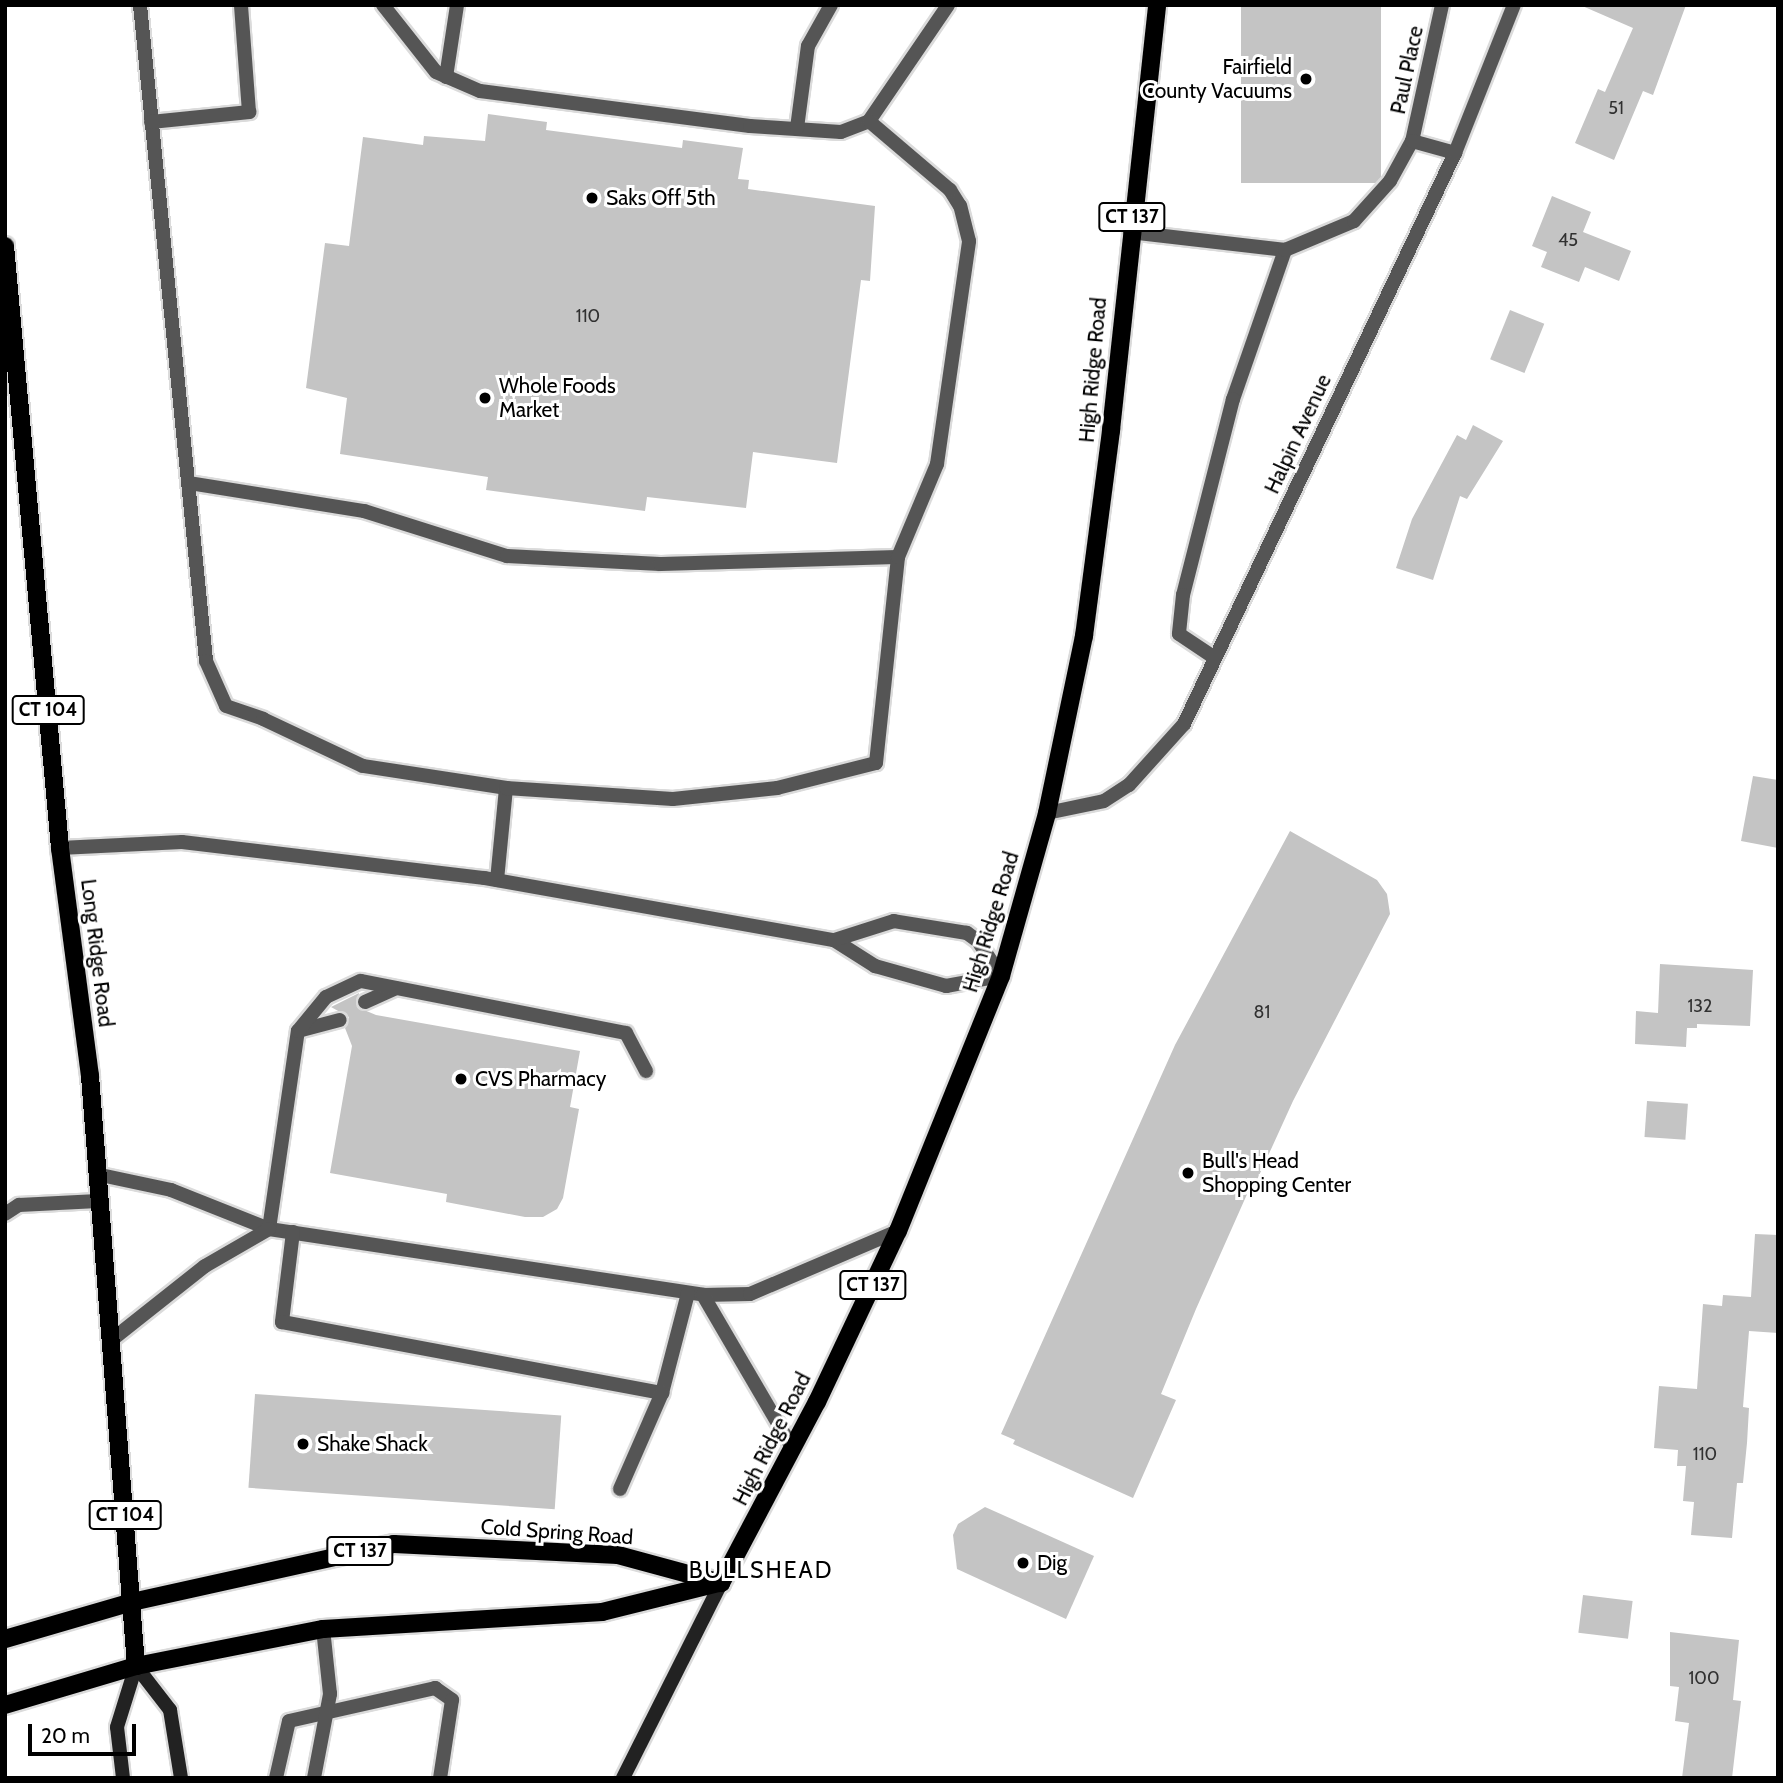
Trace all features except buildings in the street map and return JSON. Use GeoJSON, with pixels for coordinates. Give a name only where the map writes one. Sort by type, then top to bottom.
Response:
{"type":"FeatureCollection","features":[{"type":"Feature","properties":{"kind":"main road","name":"High Ridge Road"},"geometry":{"type":"LineString","coordinates":[[623,1778],[721,1583],[793,1449],[898,1231],[1001,976],[1047,813],[1084,636],[1111,430],[1130,232],[1157,5]]}},
{"type":"Feature","properties":{"kind":"main road","name":"Long Ridge Road"},"geometry":{"type":"LineString","coordinates":[[5,246],[60,848],[90,1076],[132,1602],[136,1666],[117,1727],[123,1778]]}},
{"type":"Feature","properties":{"kind":"main road","name":"Cold Spring Road"},"geometry":{"type":"LineString","coordinates":[[5,1639],[132,1602],[394,1544],[618,1555],[721,1583]]}},
{"type":"Feature","properties":{"kind":"main road"},"geometry":{"type":"LineString","coordinates":[[5,1705],[136,1666],[323,1629],[602,1612],[721,1583]]}},
{"type":"Feature","properties":{"kind":"main road"},"geometry":{"type":"LineString","coordinates":[[136,1666],[170,1710],[181,1778]]}},
{"type":"Feature","properties":{"kind":"street"},"geometry":{"type":"LineString","coordinates":[[140,5],[206,661],[226,706],[263,719],[363,766],[506,788],[673,799],[777,788],[876,763],[898,557],[937,464],[969,241],[960,206],[950,190],[869,121]]}},
{"type":"Feature","properties":{"kind":"street"},"geometry":{"type":"LineString","coordinates":[[151,122],[249,112],[241,5]]}},
{"type":"Feature","properties":{"kind":"street"},"geometry":{"type":"LineString","coordinates":[[383,5],[406,39],[446,77],[480,91],[740,125],[841,132],[869,121],[948,5]]}},
{"type":"Feature","properties":{"kind":"street"},"geometry":{"type":"LineString","coordinates":[[446,77],[457,5]]}},
{"type":"Feature","properties":{"kind":"street"},"geometry":{"type":"LineString","coordinates":[[797,128],[808,46],[831,5]]}},
{"type":"Feature","properties":{"kind":"street","name":"Paul Place"},"geometry":{"type":"LineString","coordinates":[[1441,5],[1412,141],[1455,153]]}},
{"type":"Feature","properties":{"kind":"street","name":"Halpin Avenue"},"geometry":{"type":"LineString","coordinates":[[1047,813],[1104,801],[1129,785],[1184,724],[1455,153],[1514,5]]}},
{"type":"Feature","properties":{"kind":"street"},"geometry":{"type":"LineString","coordinates":[[1130,232],[1285,250],[1354,221],[1390,181],[1412,141]]}},
{"type":"Feature","properties":{"kind":"street"},"geometry":{"type":"LineString","coordinates":[[1215,658],[1180,634],[1184,595],[1233,399],[1285,250]]}},
{"type":"Feature","properties":{"kind":"street"},"geometry":{"type":"LineString","coordinates":[[189,483],[364,511],[507,555],[660,564],[898,557]]}},
{"type":"Feature","properties":{"kind":"street"},"geometry":{"type":"LineString","coordinates":[[497,880],[506,788]]}},
{"type":"Feature","properties":{"kind":"street"},"geometry":{"type":"LineString","coordinates":[[60,848],[182,842],[497,880],[834,940],[875,966],[946,986],[1001,976],[967,933],[894,921],[834,940]]}},
{"type":"Feature","properties":{"kind":"street"},"geometry":{"type":"LineString","coordinates":[[269,1228],[298,1031],[326,997],[361,981],[626,1033],[646,1071]]}},
{"type":"Feature","properties":{"kind":"street"},"geometry":{"type":"LineString","coordinates":[[365,1002],[396,988]]}},
{"type":"Feature","properties":{"kind":"street"},"geometry":{"type":"LineString","coordinates":[[298,1031],[340,1020]]}},
{"type":"Feature","properties":{"kind":"street"},"geometry":{"type":"LineString","coordinates":[[96,1174],[171,1190],[269,1228],[703,1295],[750,1294],[898,1231]]}},
{"type":"Feature","properties":{"kind":"street"},"geometry":{"type":"LineString","coordinates":[[5,1214],[19,1205],[98,1201]]}},
{"type":"Feature","properties":{"kind":"street"},"geometry":{"type":"LineString","coordinates":[[110,1342],[205,1266],[269,1228]]}},
{"type":"Feature","properties":{"kind":"street"},"geometry":{"type":"LineString","coordinates":[[293,1232],[282,1322],[662,1393]]}},
{"type":"Feature","properties":{"kind":"street"},"geometry":{"type":"LineString","coordinates":[[620,1489],[662,1393],[688,1293]]}},
{"type":"Feature","properties":{"kind":"street"},"geometry":{"type":"LineString","coordinates":[[703,1295],[793,1449]]}},
{"type":"Feature","properties":{"kind":"street"},"geometry":{"type":"LineString","coordinates":[[314,1778],[329,1709],[323,1629]]}},
{"type":"Feature","properties":{"kind":"street"},"geometry":{"type":"LineString","coordinates":[[276,1778],[289,1721],[329,1709],[435,1688],[452,1700],[440,1778]]}},
{"type":"Feature","properties":{"kind":"place","name":"Fairfield County Vacuums"},"geometry":{"type":"Point","coordinates":[1306,79]}},
{"type":"Feature","properties":{"kind":"place","name":"Saks Off 5th"},"geometry":{"type":"Point","coordinates":[592,198]}},
{"type":"Feature","properties":{"kind":"place","name":"Whole Foods Market"},"geometry":{"type":"Point","coordinates":[485,398]}},
{"type":"Feature","properties":{"kind":"place","name":"CVS Pharmacy"},"geometry":{"type":"Point","coordinates":[461,1079]}},
{"type":"Feature","properties":{"kind":"place","name":"Bull's Head Shopping Center"},"geometry":{"type":"Point","coordinates":[1188,1173]}},
{"type":"Feature","properties":{"kind":"place","name":"Shake Shack"},"geometry":{"type":"Point","coordinates":[303,1444]}},
{"type":"Feature","properties":{"kind":"place","name":"Dig"},"geometry":{"type":"Point","coordinates":[1023,1563]}},
{"type":"Feature","properties":{"kind":"district","name":"BULLSHEAD"},"geometry":{"type":"Point","coordinates":[761,1570]}}]}
